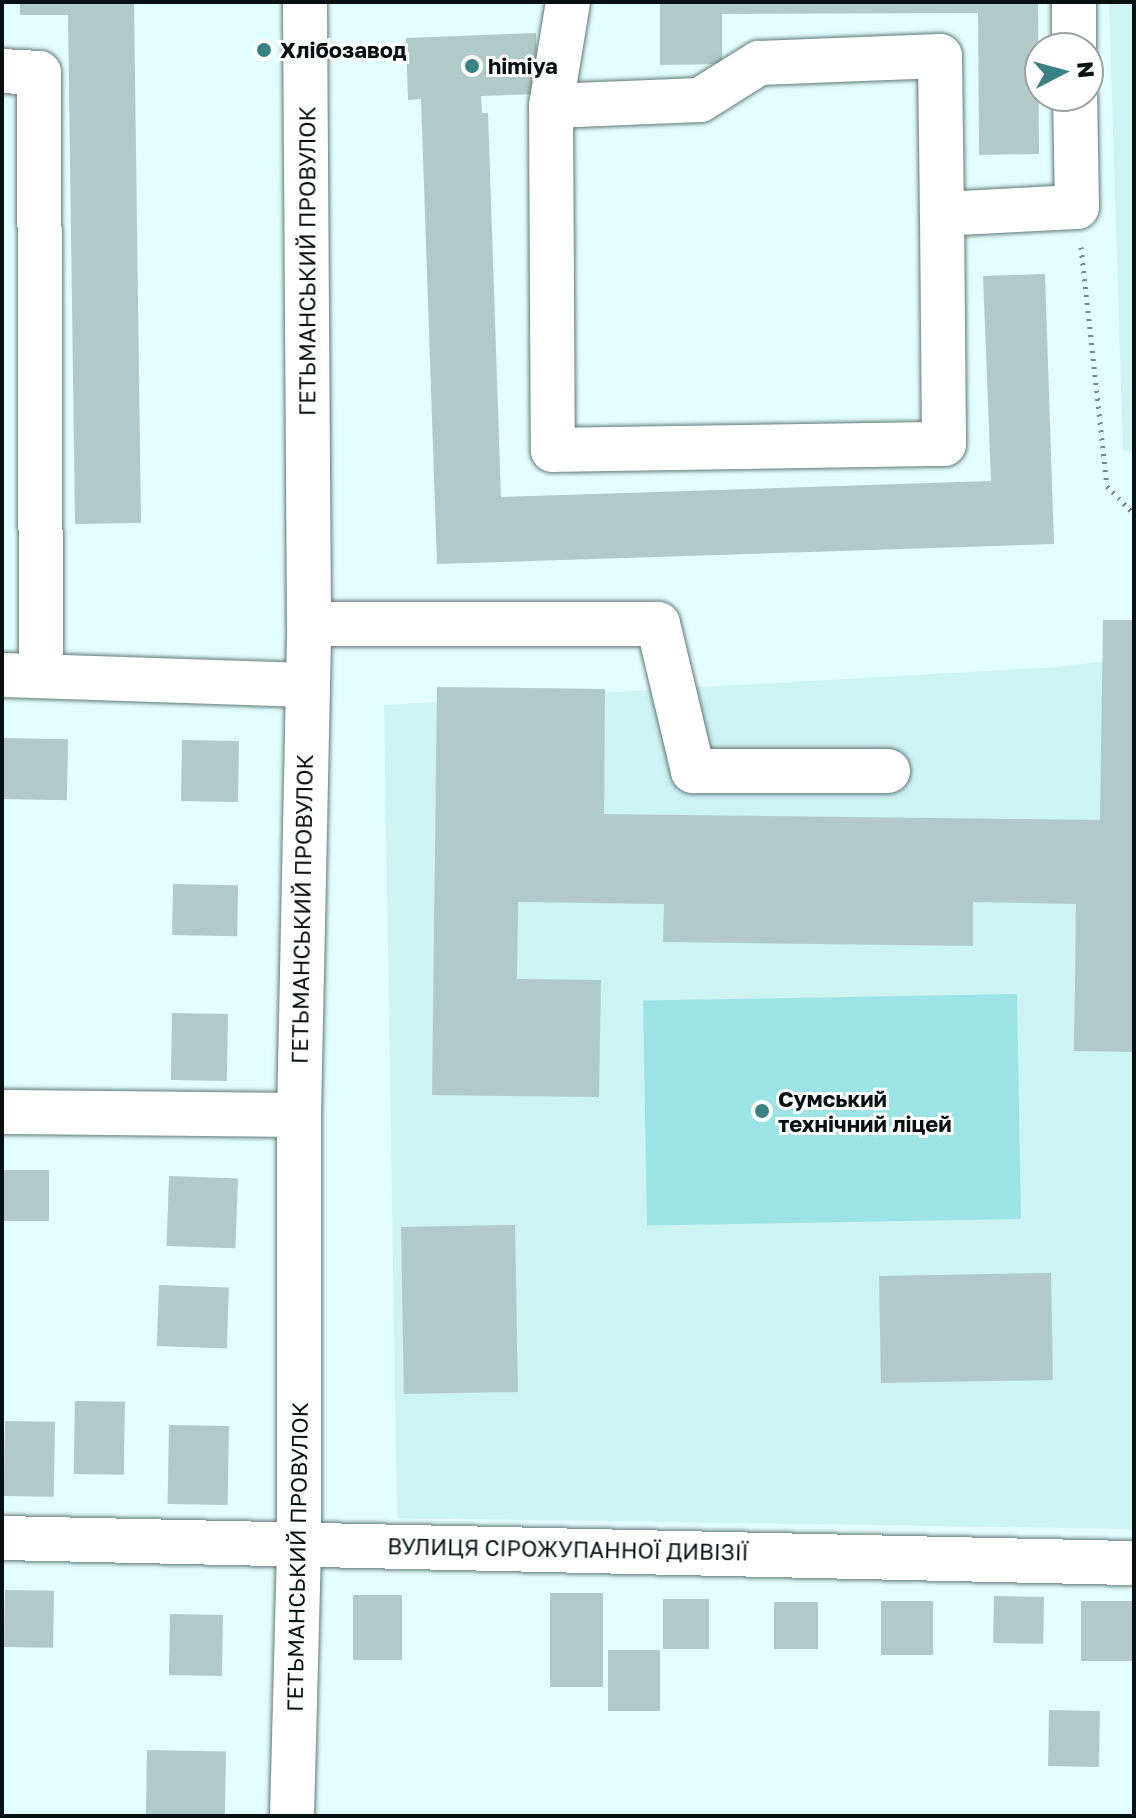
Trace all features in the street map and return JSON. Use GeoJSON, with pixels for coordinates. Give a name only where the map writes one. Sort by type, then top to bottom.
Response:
{"type":"FeatureCollection","features":[{"type":"Feature","properties":{"kind":"street","name":"ГЕТЬМАНСЬКИЙ ПРОВУЛОК"},"geometry":{"type":"LineString","coordinates":[[292,1816],[299,1543],[299,1115],[309,624],[305,2]]}},
{"type":"Feature","properties":{"kind":"street"},"geometry":{"type":"LineString","coordinates":[[551,106],[700,100],[759,63],[940,56],[944,444],[553,450],[551,106],[568,2]]}},
{"type":"Feature","properties":{"kind":"street"},"geometry":{"type":"LineString","coordinates":[[1074,2],[1074,32]]}},
{"type":"Feature","properties":{"kind":"street"},"geometry":{"type":"LineString","coordinates":[[2,71],[39,73],[22,675],[307,685]]}},
{"type":"Feature","properties":{"kind":"street"},"geometry":{"type":"LineString","coordinates":[[942,214],[1077,207],[1075,112]]}},
{"type":"Feature","properties":{"kind":"street"},"geometry":{"type":"LineString","coordinates":[[309,624],[658,624],[693,771],[888,771]]}},
{"type":"Feature","properties":{"kind":"street"},"geometry":{"type":"LineString","coordinates":[[2,1112],[299,1115]]}},
{"type":"Feature","properties":{"kind":"street","name":"ВУЛИЦЯ СІРОЖУПАННОЇ ДИВІЗІЇ"},"geometry":{"type":"LineString","coordinates":[[2,1538],[1134,1563]]}},
{"type":"Feature","properties":{"kind":"path"},"geometry":{"type":"LineString","coordinates":[[1077,207],[1107,486],[1134,514]]}},
{"type":"Feature","properties":{"kind":"shaded area"},"geometry":{"type":"Polygon","coordinates":[[[1109,2],[1134,2],[1134,452],[1123,451],[1109,2]]]}},
{"type":"Feature","properties":{"kind":"shaded area","name":"Сумський технічний ліцей"},"geometry":{"type":"Polygon","coordinates":[[[1134,658],[1134,1529],[397,1518],[384,705],[1056,667],[1134,658]]]}},
{"type":"Feature","properties":{"kind":"shaded area"},"geometry":{"type":"Polygon","coordinates":[[[1017,994],[1021,1219],[647,1225],[643,1001],[1017,994]]]}},
{"type":"Feature","properties":{"kind":"building"},"geometry":{"type":"Polygon","coordinates":[[[20,2],[134,2],[141,523],[75,524],[68,15],[20,15],[20,2]]]}},
{"type":"Feature","properties":{"kind":"building"},"geometry":{"type":"Polygon","coordinates":[[[660,2],[1038,2],[1038,32],[1024,32],[1024,112],[1039,112],[1039,154],[979,155],[978,13],[722,14],[722,64],[660,65],[660,2]]]}},
{"type":"Feature","properties":{"kind":"building"},"geometry":{"type":"Polygon","coordinates":[[[536,33],[538,94],[481,96],[482,113],[488,113],[501,497],[991,481],[983,276],[1045,274],[1054,544],[437,564],[421,99],[408,100],[406,38],[536,33]]]}},
{"type":"Feature","properties":{"kind":"building"},"geometry":{"type":"Polygon","coordinates":[[[1103,620],[1134,620],[1134,1052],[1074,1051],[1076,904],[973,902],[973,946],[663,942],[664,904],[518,902],[517,979],[601,980],[599,1097],[432,1095],[437,687],[605,689],[604,814],[1100,820],[1103,620]]]}},
{"type":"Feature","properties":{"kind":"building"},"geometry":{"type":"Polygon","coordinates":[[[2,738],[68,739],[67,800],[2,799],[2,738]]]}},
{"type":"Feature","properties":{"kind":"building"},"geometry":{"type":"Polygon","coordinates":[[[182,740],[239,741],[238,802],[181,801],[182,740]]]}},
{"type":"Feature","properties":{"kind":"building"},"geometry":{"type":"Polygon","coordinates":[[[173,884],[238,885],[237,936],[172,935],[173,884]]]}},
{"type":"Feature","properties":{"kind":"building"},"geometry":{"type":"Polygon","coordinates":[[[172,1013],[228,1014],[227,1081],[171,1080],[172,1013]]]}},
{"type":"Feature","properties":{"kind":"building"},"geometry":{"type":"Polygon","coordinates":[[[3,1170],[49,1170],[49,1221],[3,1221],[3,1170]]]}},
{"type":"Feature","properties":{"kind":"building"},"geometry":{"type":"Polygon","coordinates":[[[169,1176],[238,1178],[236,1248],[167,1246],[169,1176]]]}},
{"type":"Feature","properties":{"kind":"building"},"geometry":{"type":"Polygon","coordinates":[[[515,1225],[518,1392],[404,1394],[401,1227],[515,1225]]]}},
{"type":"Feature","properties":{"kind":"building"},"geometry":{"type":"Polygon","coordinates":[[[1051,1273],[1053,1380],[881,1383],[879,1276],[1051,1273]]]}},
{"type":"Feature","properties":{"kind":"building"},"geometry":{"type":"Polygon","coordinates":[[[159,1285],[229,1287],[227,1348],[157,1346],[159,1285]]]}},
{"type":"Feature","properties":{"kind":"building"},"geometry":{"type":"Polygon","coordinates":[[[75,1401],[125,1402],[124,1475],[74,1474],[75,1401]]]}},
{"type":"Feature","properties":{"kind":"building"},"geometry":{"type":"Polygon","coordinates":[[[5,1421],[55,1422],[54,1497],[4,1496],[5,1421]]]}},
{"type":"Feature","properties":{"kind":"building"},"geometry":{"type":"Polygon","coordinates":[[[169,1425],[229,1426],[228,1505],[168,1504],[169,1425]]]}},
{"type":"Feature","properties":{"kind":"building"},"geometry":{"type":"Polygon","coordinates":[[[5,1590],[54,1591],[53,1648],[4,1647],[5,1590]]]}},
{"type":"Feature","properties":{"kind":"building"},"geometry":{"type":"Polygon","coordinates":[[[550,1593],[603,1593],[603,1687],[550,1687],[550,1593]]]}},
{"type":"Feature","properties":{"kind":"building"},"geometry":{"type":"Polygon","coordinates":[[[353,1595],[402,1595],[402,1660],[353,1660],[353,1595]]]}},
{"type":"Feature","properties":{"kind":"building"},"geometry":{"type":"Polygon","coordinates":[[[994,1596],[1044,1597],[1043,1644],[993,1643],[994,1596]]]}},
{"type":"Feature","properties":{"kind":"building"},"geometry":{"type":"Polygon","coordinates":[[[663,1599],[709,1599],[709,1649],[663,1649],[663,1599]]]}},
{"type":"Feature","properties":{"kind":"building"},"geometry":{"type":"Polygon","coordinates":[[[881,1601],[933,1601],[933,1655],[881,1655],[881,1601]]]}},
{"type":"Feature","properties":{"kind":"building"},"geometry":{"type":"Polygon","coordinates":[[[1081,1601],[1134,1601],[1134,1661],[1081,1661],[1081,1601]]]}},
{"type":"Feature","properties":{"kind":"building"},"geometry":{"type":"Polygon","coordinates":[[[774,1602],[818,1602],[818,1649],[774,1649],[774,1602]]]}},
{"type":"Feature","properties":{"kind":"building"},"geometry":{"type":"Polygon","coordinates":[[[170,1614],[223,1615],[222,1676],[169,1675],[170,1614]]]}},
{"type":"Feature","properties":{"kind":"building"},"geometry":{"type":"Polygon","coordinates":[[[608,1650],[660,1650],[660,1711],[608,1711],[608,1650]]]}},
{"type":"Feature","properties":{"kind":"building"},"geometry":{"type":"Polygon","coordinates":[[[1049,1710],[1100,1711],[1099,1767],[1048,1766],[1049,1710]]]}},
{"type":"Feature","properties":{"kind":"building"},"geometry":{"type":"Polygon","coordinates":[[[147,1750],[226,1751],[225,1816],[146,1816],[147,1750]]]}},
{"type":"Feature","properties":{"kind":"place","name":"Хлібозавод"},"geometry":{"type":"Point","coordinates":[264,50]}},
{"type":"Feature","properties":{"kind":"place","name":"himiya"},"geometry":{"type":"Point","coordinates":[472,66]}},
{"type":"Feature","properties":{"kind":"place","name":"Сумський технічний ліцей"},"geometry":{"type":"Point","coordinates":[762,1111]}}]}
